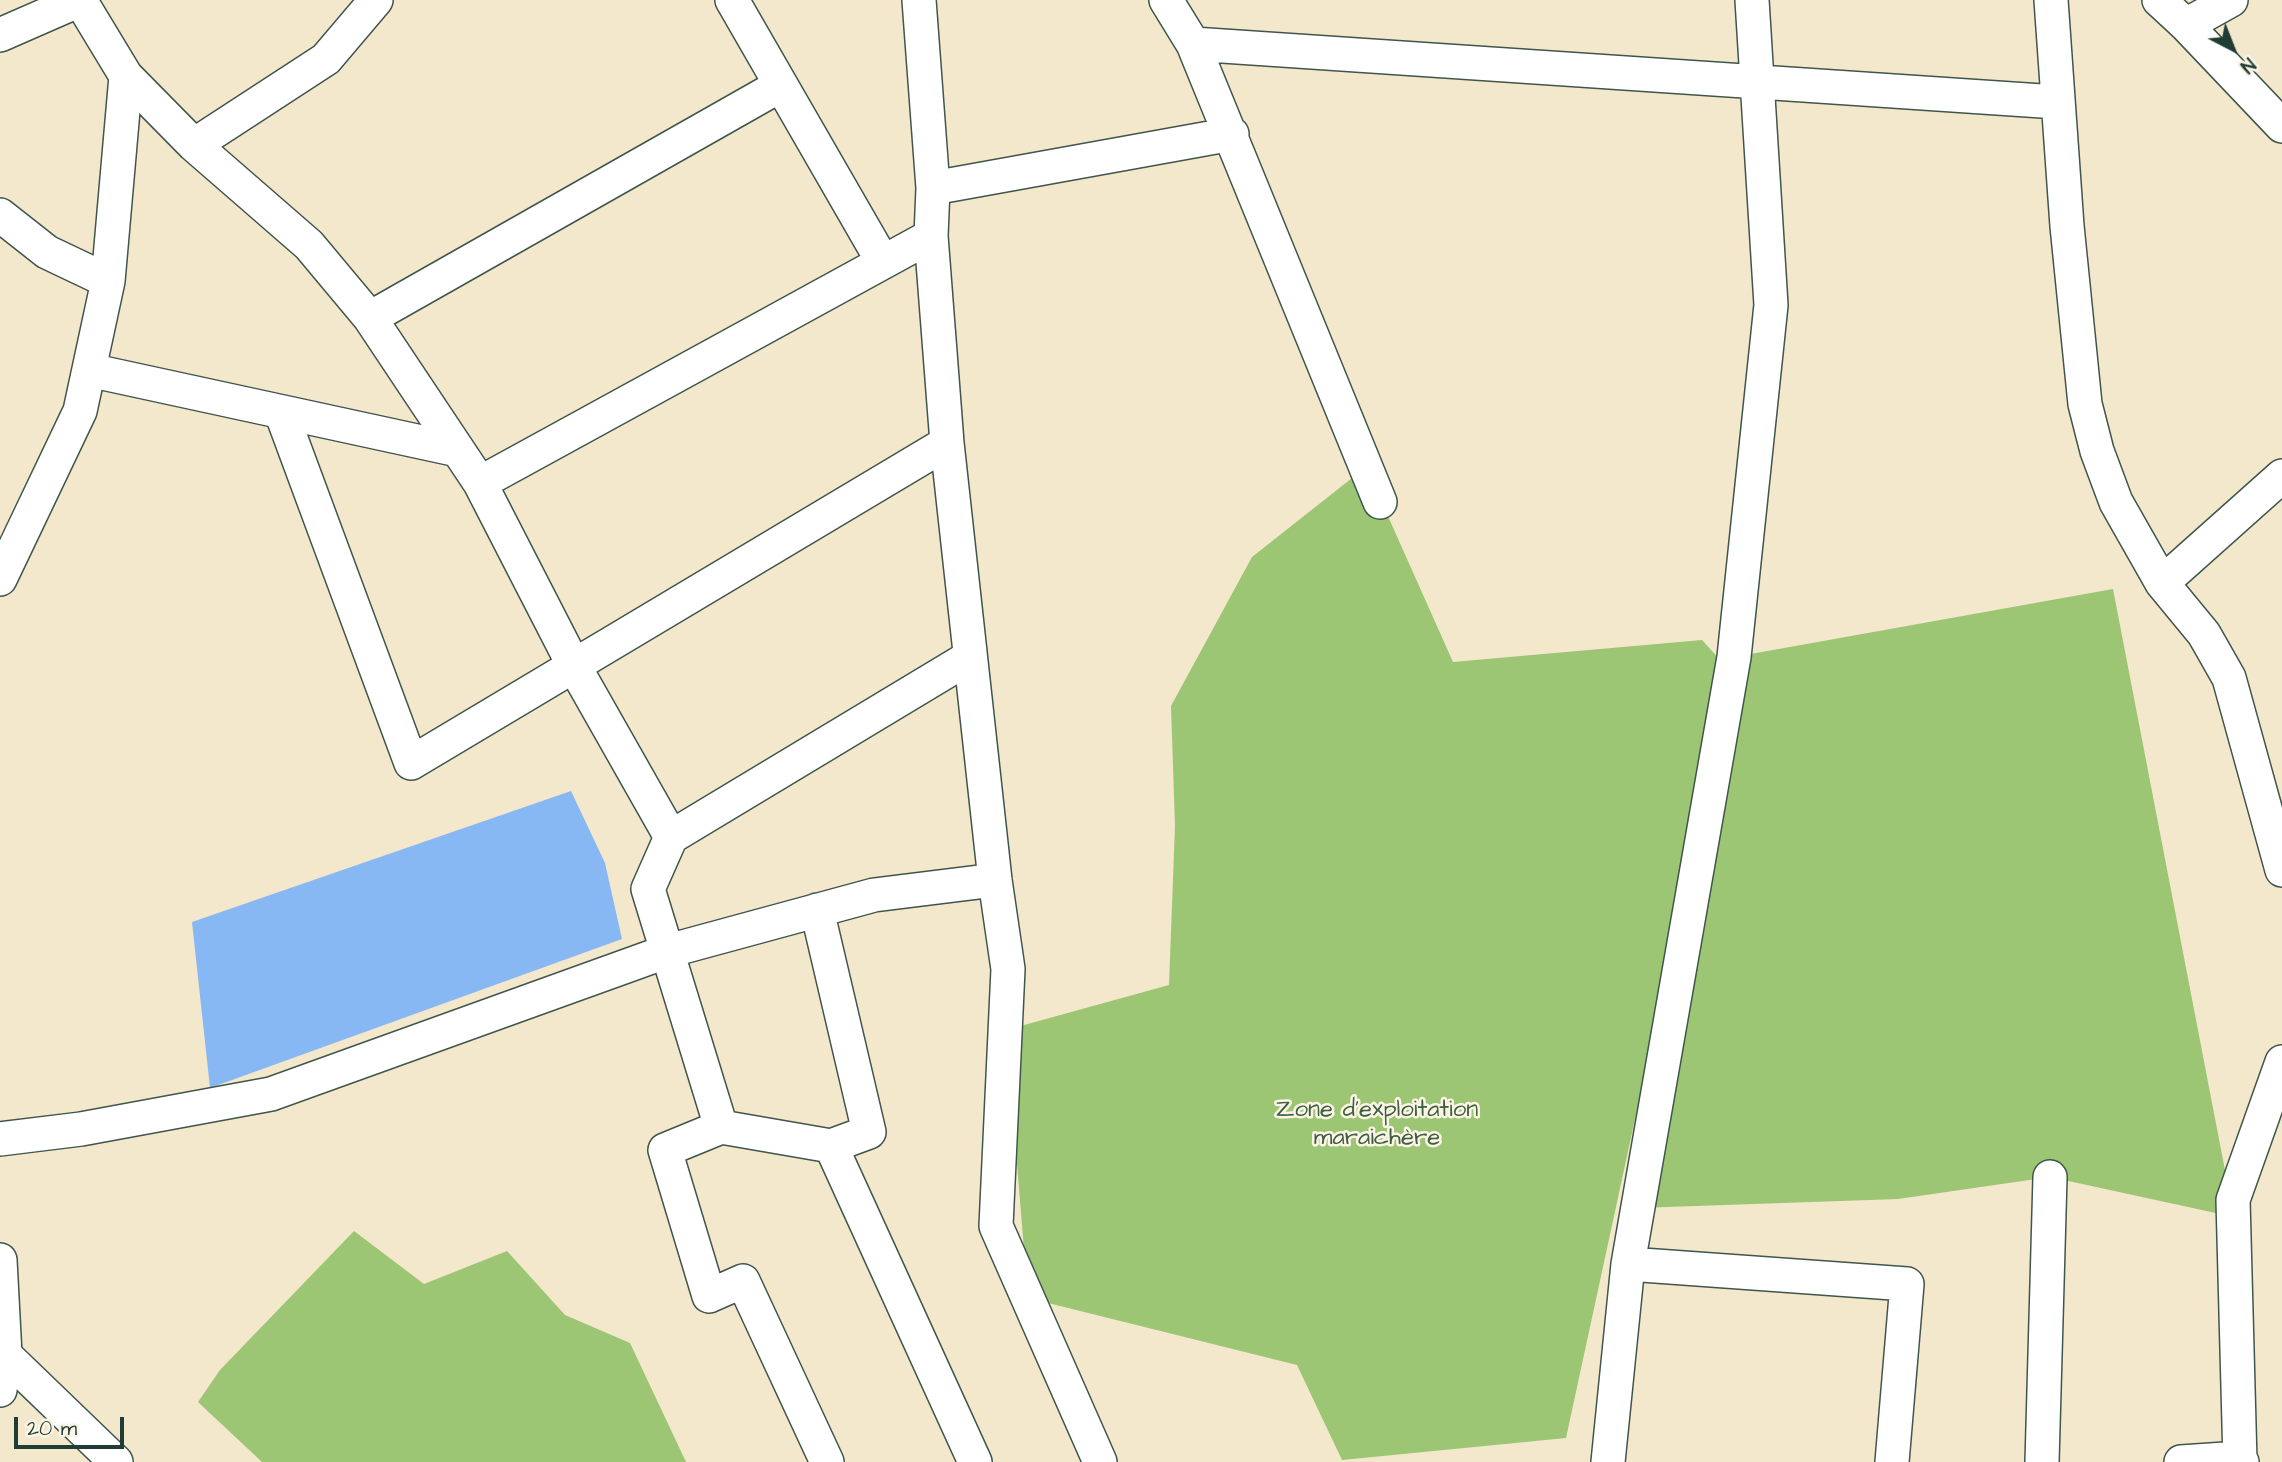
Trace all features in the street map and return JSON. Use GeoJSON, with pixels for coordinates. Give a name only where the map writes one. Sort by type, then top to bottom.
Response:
{"type":"FeatureCollection","features":[{"type":"Feature","properties":{"kind":"street"},"geometry":{"type":"LineString","coordinates":[[0,35],[80,0],[126,76],[194,145],[309,245],[370,318],[480,483],[574,666],[671,837]]}},
{"type":"Feature","properties":{"kind":"street"},"geometry":{"type":"LineString","coordinates":[[194,145],[326,59],[376,0]]}},
{"type":"Feature","properties":{"kind":"street"},"geometry":{"type":"LineString","coordinates":[[732,0],[883,262]]}},
{"type":"Feature","properties":{"kind":"street"},"geometry":{"type":"LineString","coordinates":[[919,0],[933,188],[931,236],[947,443],[995,880],[1008,969],[996,1226],[1100,1462]]}},
{"type":"Feature","properties":{"kind":"street"},"geometry":{"type":"LineString","coordinates":[[1166,0],[1193,44],[1380,502]]}},
{"type":"Feature","properties":{"kind":"street"},"geometry":{"type":"LineString","coordinates":[[1608,1462],[1628,1264],[1734,657],[1771,305],[1752,0]]}},
{"type":"Feature","properties":{"kind":"street"},"geometry":{"type":"LineString","coordinates":[[2051,0],[2057,102],[2085,404],[2096,451],[2116,502],[2162,583],[2204,634],[2223,667],[2269,769],[2282,870]]}},
{"type":"Feature","properties":{"kind":"street"},"geometry":{"type":"LineString","coordinates":[[2159,0],[2282,126]]}},
{"type":"Feature","properties":{"kind":"street"},"geometry":{"type":"LineString","coordinates":[[2186,25],[2231,0]]}},
{"type":"Feature","properties":{"kind":"street"},"geometry":{"type":"LineString","coordinates":[[1193,44],[2057,102]]}},
{"type":"Feature","properties":{"kind":"street"},"geometry":{"type":"LineString","coordinates":[[0,579],[80,411],[108,281],[126,76]]}},
{"type":"Feature","properties":{"kind":"street"},"geometry":{"type":"LineString","coordinates":[[370,318],[781,85]]}},
{"type":"Feature","properties":{"kind":"street"},"geometry":{"type":"LineString","coordinates":[[933,188],[1231,134]]}},
{"type":"Feature","properties":{"kind":"street"},"geometry":{"type":"LineString","coordinates":[[0,215],[47,252],[108,281]]}},
{"type":"Feature","properties":{"kind":"street"},"geometry":{"type":"LineString","coordinates":[[480,483],[931,236]]}},
{"type":"Feature","properties":{"kind":"street"},"geometry":{"type":"LineString","coordinates":[[89,370],[458,450]]}},
{"type":"Feature","properties":{"kind":"street"},"geometry":{"type":"LineString","coordinates":[[281,412],[411,763],[947,443]]}},
{"type":"Feature","properties":{"kind":"street"},"geometry":{"type":"LineString","coordinates":[[2162,583],[2282,476]]}},
{"type":"Feature","properties":{"kind":"street"},"geometry":{"type":"LineString","coordinates":[[721,1127],[648,889],[671,837],[970,657]]}},
{"type":"Feature","properties":{"kind":"street"},"geometry":{"type":"LineString","coordinates":[[0,1139],[81,1129],[271,1094],[668,951],[874,894],[995,880]]}},
{"type":"Feature","properties":{"kind":"street"},"geometry":{"type":"LineString","coordinates":[[817,910],[869,1132],[831,1146],[721,1127],[665,1150],[709,1296],[743,1281],[827,1462]]}},
{"type":"Feature","properties":{"kind":"street"},"geometry":{"type":"LineString","coordinates":[[2181,1462],[2241,1460],[2233,1200],[2282,1062]]}},
{"type":"Feature","properties":{"kind":"street"},"geometry":{"type":"LineString","coordinates":[[831,1146],[975,1462]]}},
{"type":"Feature","properties":{"kind":"street"},"geometry":{"type":"LineString","coordinates":[[2042,1462],[2050,1177]]}},
{"type":"Feature","properties":{"kind":"street"},"geometry":{"type":"LineString","coordinates":[[0,1260],[3,1339],[0,1390]]}},
{"type":"Feature","properties":{"kind":"street"},"geometry":{"type":"LineString","coordinates":[[1628,1264],[1907,1284],[1892,1462]]}},
{"type":"Feature","properties":{"kind":"street"},"geometry":{"type":"LineString","coordinates":[[3,1339],[116,1462]]}},
{"type":"Feature","properties":{"kind":"green space","name":"Zone d'exploitation maraichère"},"geometry":{"type":"Polygon","coordinates":[[[1366,467],[1453,662],[1702,640],[1731,672],[1734,657],[2113,589],[2234,1217],[2050,1177],[1898,1199],[1638,1208],[1726,698],[1566,1438],[1342,1460],[1297,1365],[1028,1298],[1006,1030],[1169,985],[1175,826],[1171,706],[1252,557],[1366,467]]]}},
{"type":"Feature","properties":{"kind":"green space"},"geometry":{"type":"Polygon","coordinates":[[[354,1231],[424,1284],[507,1251],[565,1315],[630,1343],[686,1462],[262,1462],[198,1402],[220,1370],[354,1231]]]}},
{"type":"Feature","properties":{"kind":"water"},"geometry":{"type":"Polygon","coordinates":[[[571,791],[605,863],[622,939],[210,1088],[192,922],[571,791]]]}}]}
